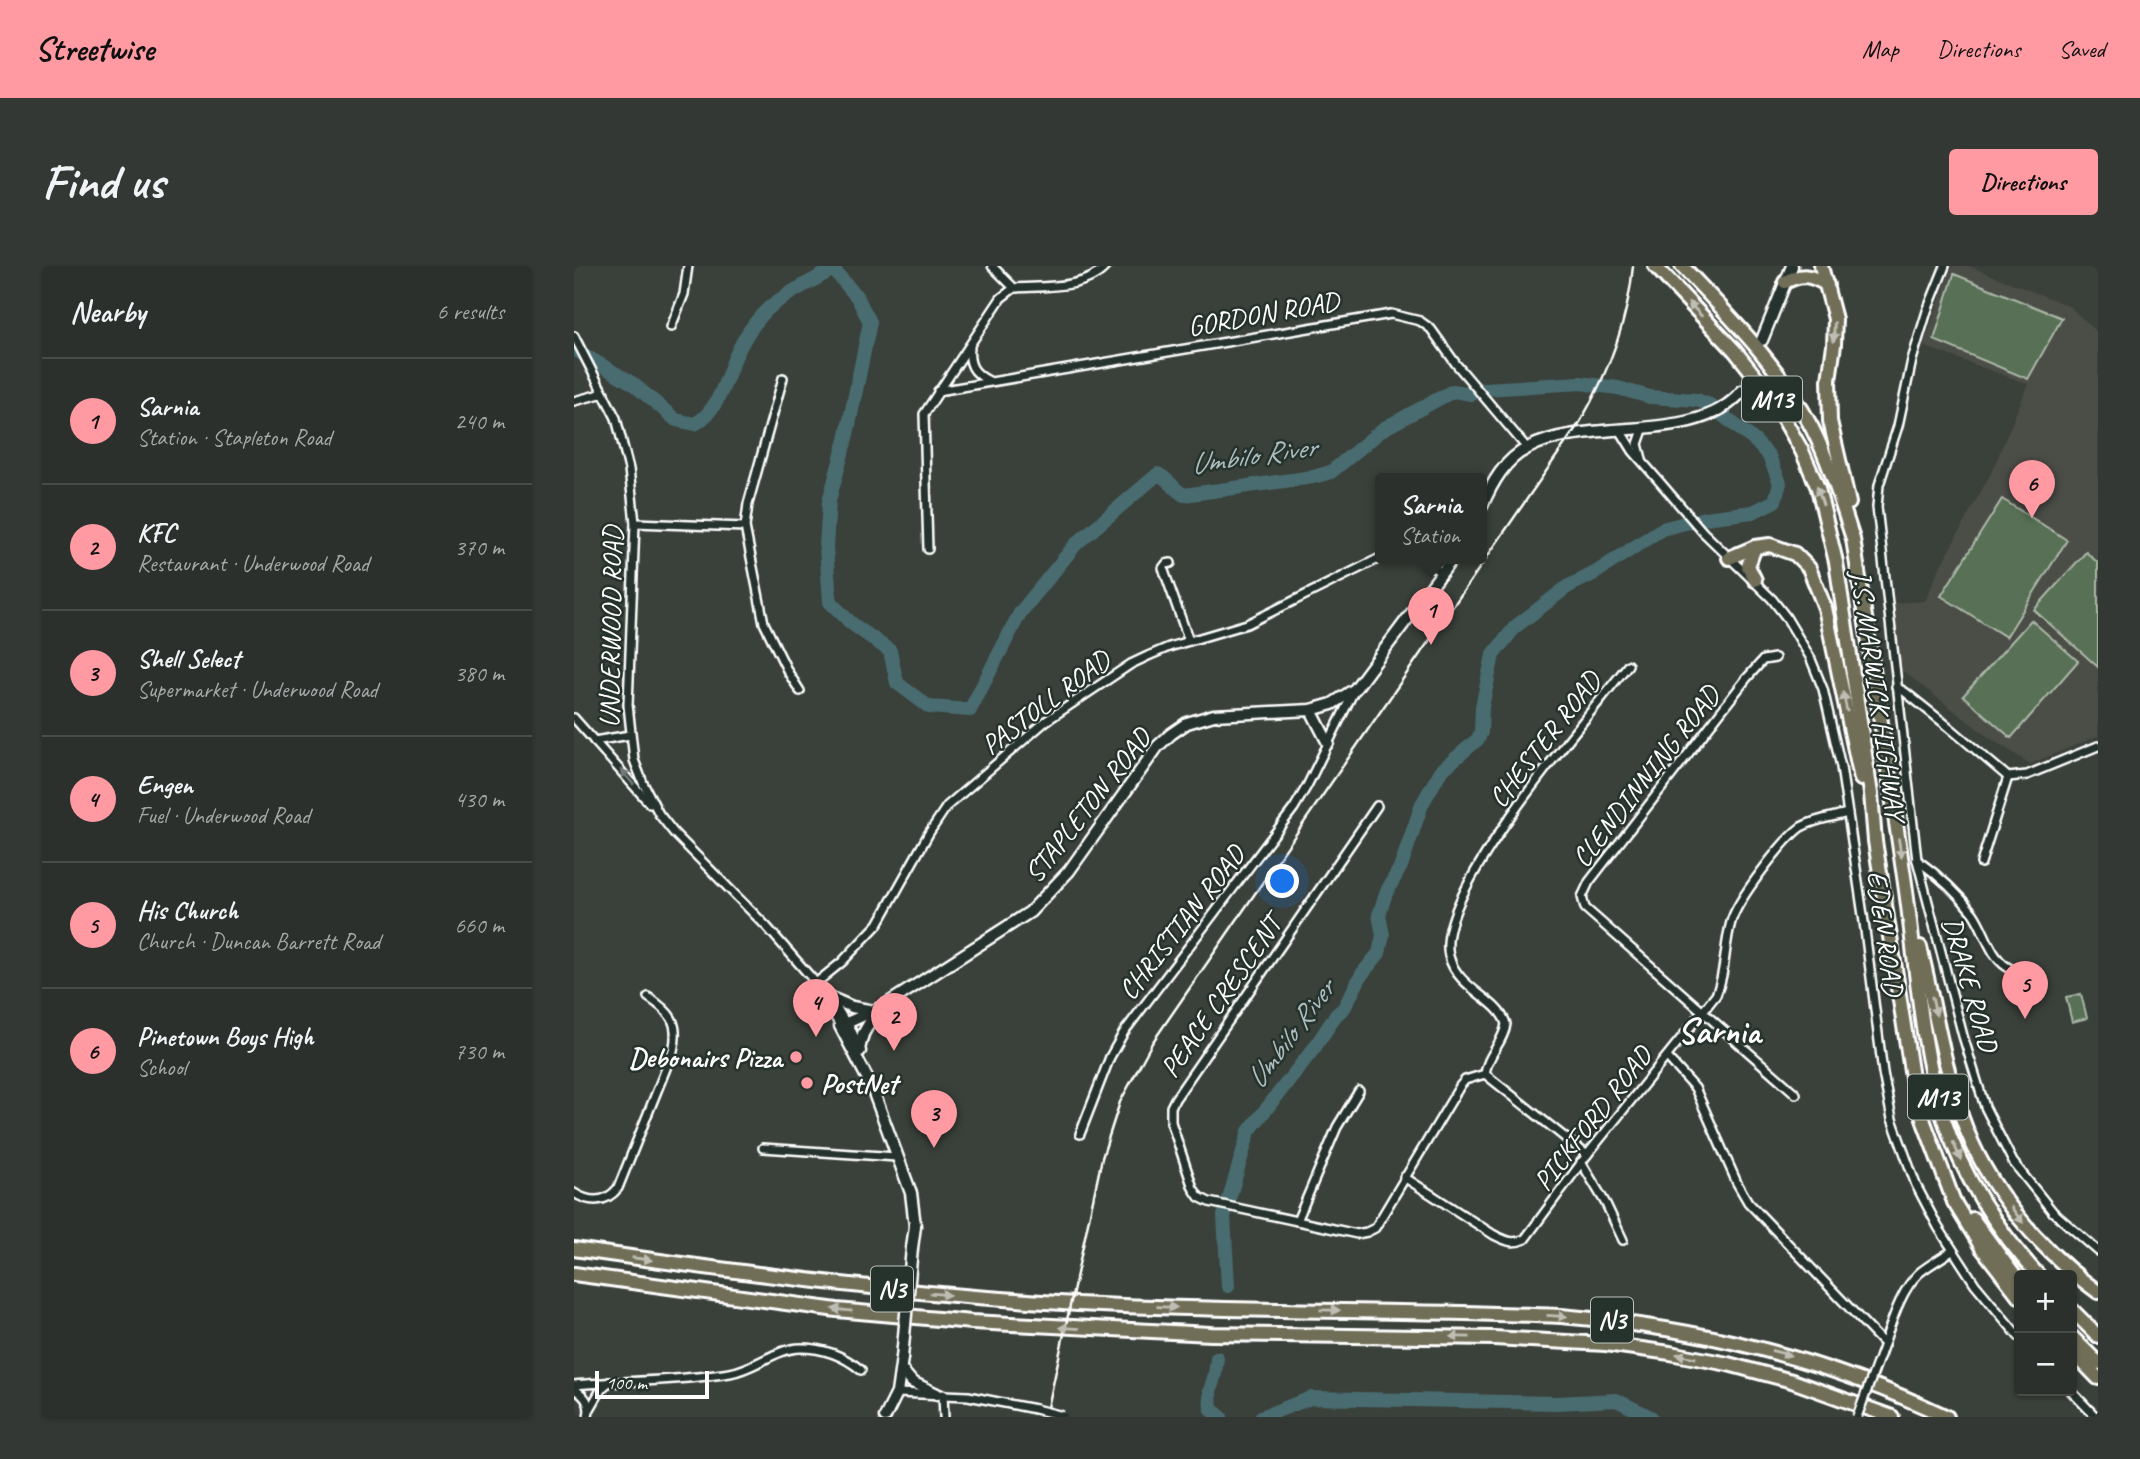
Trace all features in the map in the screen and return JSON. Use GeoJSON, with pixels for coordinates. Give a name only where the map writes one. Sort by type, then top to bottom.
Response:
{"type":"FeatureCollection","features":[{"type":"Feature","properties":{"kind":"highway","name":"J.S. MARWICK HIGHWAY"},"geometry":{"type":"LineString","coordinates":[[1655,266],[1735,351],[1763,385],[1790,427],[1818,488],[1836,562],[1871,794],[1875,841],[1912,1077],[1923,1122],[1947,1180]]}},
{"type":"Feature","properties":{"kind":"highway","name":"J.S. MARWICK HIGHWAY"},"geometry":{"type":"LineString","coordinates":[[1682,266],[1764,355],[1800,407],[1826,459],[1853,539],[1907,892]]}},
{"type":"Feature","properties":{"kind":"highway"},"geometry":{"type":"LineString","coordinates":[[1821,266],[1835,319],[1829,380],[1830,421],[1849,505],[1853,539]]}},
{"type":"Feature","properties":{"kind":"highway"},"geometry":{"type":"LineString","coordinates":[[1785,282],[1796,276],[1807,275],[1827,285]]}},
{"type":"Feature","properties":{"kind":"highway"},"geometry":{"type":"LineString","coordinates":[[1729,558],[1755,547],[1770,545],[1795,554],[1809,569],[1817,584],[1825,608],[1875,841]]}},
{"type":"Feature","properties":{"kind":"highway"},"geometry":{"type":"LineString","coordinates":[[1755,547],[1748,566],[1755,580]]}},
{"type":"Feature","properties":{"kind":"highway"},"geometry":{"type":"LineString","coordinates":[[1907,892],[1948,1071],[1974,1147],[2000,1192],[2027,1228],[2066,1267],[2098,1292]]}},
{"type":"Feature","properties":{"kind":"highway","name":"M13"},"geometry":{"type":"LineString","coordinates":[[1907,892],[1923,1026],[1944,1118],[1960,1158],[1983,1200],[2008,1238],[2034,1270]]}},
{"type":"Feature","properties":{"kind":"highway"},"geometry":{"type":"LineString","coordinates":[[1947,1180],[1954,1202],[1968,1227],[2014,1289]]}},
{"type":"Feature","properties":{"kind":"highway","name":"M13"},"geometry":{"type":"LineString","coordinates":[[1947,1180],[2014,1275]]}},
{"type":"Feature","properties":{"kind":"highway","name":"N3"},"geometry":{"type":"LineString","coordinates":[[574,1249],[881,1289],[1064,1303],[1561,1315],[1621,1321],[1733,1340],[1798,1358],[1861,1380],[1947,1417]]}},
{"type":"Feature","properties":{"kind":"highway","name":"N3"},"geometry":{"type":"LineString","coordinates":[[574,1273],[837,1310],[972,1322],[1210,1334],[1494,1338],[1606,1344],[1728,1364],[1792,1381],[1892,1417]]}},
{"type":"Feature","properties":{"kind":"highway"},"geometry":{"type":"LineString","coordinates":[[2077,1315],[2098,1336]]}},
{"type":"Feature","properties":{"kind":"highway"},"geometry":{"type":"LineString","coordinates":[[2077,1341],[2098,1363]]}},
{"type":"Feature","properties":{"kind":"highway"},"geometry":{"type":"LineString","coordinates":[[2077,1356],[2098,1378]]}},
{"type":"Feature","properties":{"kind":"main road"},"geometry":{"type":"LineString","coordinates":[[1762,340],[1792,266]]}},
{"type":"Feature","properties":{"kind":"main road"},"geometry":{"type":"LineString","coordinates":[[1487,496],[1495,479],[1513,458],[1527,448],[1566,436],[1708,416],[1727,407],[1742,391]]}},
{"type":"Feature","properties":{"kind":"main road","name":"STAPLETON ROAD"},"geometry":{"type":"LineString","coordinates":[[846,1029],[1030,912],[1069,871],[1158,746],[1181,727],[1199,718],[1214,715],[1311,710],[1332,704],[1354,689],[1448,564]]}},
{"type":"Feature","properties":{"kind":"main road"},"geometry":{"type":"LineString","coordinates":[[1311,710],[1328,743]]}},
{"type":"Feature","properties":{"kind":"main road"},"geometry":{"type":"LineString","coordinates":[[831,998],[877,1011],[863,1034],[859,1049]]}},
{"type":"Feature","properties":{"kind":"main road","name":"UNDERWOOD ROAD"},"geometry":{"type":"LineString","coordinates":[[846,1029],[859,1049],[914,1206],[901,1364],[897,1393],[885,1417]]}},
{"type":"Feature","properties":{"kind":"main road","name":"UNDERWOOD ROAD"},"geometry":{"type":"LineString","coordinates":[[846,1029],[873,1089]]}},
{"type":"Feature","properties":{"kind":"main road"},"geometry":{"type":"LineString","coordinates":[[901,1364],[912,1382],[940,1394]]}},
{"type":"Feature","properties":{"kind":"street"},"geometry":{"type":"LineString","coordinates":[[671,327],[684,294],[688,266]]}},
{"type":"Feature","properties":{"kind":"street"},"geometry":{"type":"LineString","coordinates":[[992,266],[1014,288]]}},
{"type":"Feature","properties":{"kind":"street"},"geometry":{"type":"LineString","coordinates":[[928,549],[923,421],[929,405],[1001,298],[1014,288],[1085,281],[1106,266]]}},
{"type":"Feature","properties":{"kind":"street","name":"DRAKE ROAD"},"geometry":{"type":"LineString","coordinates":[[1945,266],[1912,360],[1898,426],[1877,496],[1917,860],[1963,1036],[1985,1107],[2014,1162],[2031,1185],[2053,1212],[2098,1251]]}},
{"type":"Feature","properties":{"kind":"street","name":"GORDON ROAD"},"geometry":{"type":"LineString","coordinates":[[938,391],[1391,314],[1420,321],[1431,329],[1470,381],[1527,448]]}},
{"type":"Feature","properties":{"kind":"street","name":"UNDERWOOD ROAD"},"geometry":{"type":"LineString","coordinates":[[574,336],[616,418],[629,469],[635,523],[628,705],[634,760],[659,814],[674,833],[790,951],[818,986],[846,1029]]}},
{"type":"Feature","properties":{"kind":"street"},"geometry":{"type":"LineString","coordinates":[[971,343],[971,366],[989,381]]}},
{"type":"Feature","properties":{"kind":"street"},"geometry":{"type":"LineString","coordinates":[[783,378],[748,504],[745,527],[764,622],[800,691]]}},
{"type":"Feature","properties":{"kind":"street"},"geometry":{"type":"LineString","coordinates":[[574,401],[604,393]]}},
{"type":"Feature","properties":{"kind":"street"},"geometry":{"type":"LineString","coordinates":[[1643,463],[1638,444],[1645,426]]}},
{"type":"Feature","properties":{"kind":"street","name":"EDEN ROAD"},"geometry":{"type":"LineString","coordinates":[[1620,430],[1626,442],[1676,503],[1729,558],[1755,580],[1786,617],[1817,673],[1830,715],[1848,813],[1883,1073],[1892,1119],[1916,1185],[1952,1251],[2016,1333]]}},
{"type":"Feature","properties":{"kind":"street"},"geometry":{"type":"LineString","coordinates":[[635,523],[745,527]]}},
{"type":"Feature","properties":{"kind":"street","name":"PASTOLL ROAD"},"geometry":{"type":"LineString","coordinates":[[818,986],[874,930],[947,806],[1046,721],[1131,664],[1169,647],[1253,621],[1375,560]]}},
{"type":"Feature","properties":{"kind":"street"},"geometry":{"type":"LineString","coordinates":[[1171,563],[1163,568],[1189,641]]}},
{"type":"Feature","properties":{"kind":"street"},"geometry":{"type":"LineString","coordinates":[[1428,564],[1441,573]]}},
{"type":"Feature","properties":{"kind":"street","name":"CLENDINNING ROAD"},"geometry":{"type":"LineString","coordinates":[[1775,657],[1763,660],[1746,679],[1589,882],[1582,897],[1585,908],[1796,1094]]}},
{"type":"Feature","properties":{"kind":"street","name":"CHESTER ROAD"},"geometry":{"type":"LineString","coordinates":[[1485,1074],[1490,1055],[1506,1029],[1504,1018],[1457,974],[1447,945],[1454,916],[1474,872],[1494,838],[1628,665]]}},
{"type":"Feature","properties":{"kind":"street"},"geometry":{"type":"LineString","coordinates":[[1896,687],[2008,777],[2027,775],[2098,746]]}},
{"type":"Feature","properties":{"kind":"street","name":"CHRISTIAN ROAD"},"geometry":{"type":"LineString","coordinates":[[1080,1134],[1110,1058],[1124,1032],[1294,808],[1354,689]]}},
{"type":"Feature","properties":{"kind":"street"},"geometry":{"type":"LineString","coordinates":[[574,718],[659,814]]}},
{"type":"Feature","properties":{"kind":"street"},"geometry":{"type":"LineString","coordinates":[[594,741],[630,735]]}},
{"type":"Feature","properties":{"kind":"street"},"geometry":{"type":"LineString","coordinates":[[1981,863],[2008,777]]}},
{"type":"Feature","properties":{"kind":"street","name":"PEACE CRESCENT"},"geometry":{"type":"LineString","coordinates":[[1377,806],[1175,1098],[1171,1107],[1171,1122],[1193,1188],[1199,1197],[1209,1202],[1357,1234],[1375,1228],[1404,1177]]}},
{"type":"Feature","properties":{"kind":"street","name":"PICKFORD ROAD"},"geometry":{"type":"LineString","coordinates":[[1404,1177],[1509,1242],[1517,1242],[1531,1232],[1581,1162],[1704,1012],[1718,990],[1731,919],[1741,899],[1793,834],[1809,823],[1848,813]]}},
{"type":"Feature","properties":{"kind":"street"},"geometry":{"type":"LineString","coordinates":[[1917,860],[1945,883],[1973,913],[1994,954],[2004,965],[2011,970],[2040,978]]}},
{"type":"Feature","properties":{"kind":"street","name":"UNDERWOOD ROAD"},"geometry":{"type":"LineString","coordinates":[[818,986],[831,998],[846,1029]]}},
{"type":"Feature","properties":{"kind":"street"},"geometry":{"type":"LineString","coordinates":[[574,1193],[584,1199],[597,1200],[609,1196],[618,1188],[673,1051],[676,1040],[673,1020],[663,1007],[648,997]]}},
{"type":"Feature","properties":{"kind":"street"},"geometry":{"type":"LineString","coordinates":[[1667,1057],[1695,1088],[1744,1196],[1764,1221],[1884,1344]]}},
{"type":"Feature","properties":{"kind":"street"},"geometry":{"type":"LineString","coordinates":[[1404,1177],[1460,1086],[1465,1080],[1485,1074],[1587,1155]]}},
{"type":"Feature","properties":{"kind":"street"},"geometry":{"type":"LineString","coordinates":[[1297,1221],[1337,1127],[1359,1091]]}},
{"type":"Feature","properties":{"kind":"street"},"geometry":{"type":"LineString","coordinates":[[763,1147],[897,1157]]}},
{"type":"Feature","properties":{"kind":"street"},"geometry":{"type":"LineString","coordinates":[[1581,1162],[1623,1240]]}},
{"type":"Feature","properties":{"kind":"street"},"geometry":{"type":"LineString","coordinates":[[1857,1417],[1899,1303],[1912,1280],[1952,1251]]}},
{"type":"Feature","properties":{"kind":"street"},"geometry":{"type":"LineString","coordinates":[[574,1387],[734,1373],[785,1350],[800,1348],[825,1350],[851,1362],[861,1370]]}},
{"type":"Feature","properties":{"kind":"street"},"geometry":{"type":"LineString","coordinates":[[589,1413],[609,1382]]}},
{"type":"Feature","properties":{"kind":"street"},"geometry":{"type":"LineString","coordinates":[[574,1387],[589,1403],[589,1413]]}},
{"type":"Feature","properties":{"kind":"street"},"geometry":{"type":"LineString","coordinates":[[897,1393],[980,1398],[1066,1416]]}},
{"type":"Feature","properties":{"kind":"street"},"geometry":{"type":"LineString","coordinates":[[940,1394],[944,1417]]}},
{"type":"Feature","properties":{"kind":"street"},"geometry":{"type":"LineString","coordinates":[[2076,1396],[2096,1417]]}},
{"type":"Feature","properties":{"kind":"shaded area"},"geometry":{"type":"Polygon","coordinates":[[[1952,266],[1969,266],[2069,306],[2098,333],[2098,736],[2030,764],[1987,736],[1900,669],[1893,603],[1925,601],[1941,565],[1992,471],[2028,384],[1923,346],[1952,266]]]}},
{"type":"Feature","properties":{"kind":"green space"},"geometry":{"type":"Polygon","coordinates":[[[1954,274],[2062,318],[2028,379],[1934,340],[1954,274]]]}},
{"type":"Feature","properties":{"kind":"green space"},"geometry":{"type":"Polygon","coordinates":[[[2002,499],[2067,540],[2006,637],[1941,596],[2002,499]]]}},
{"type":"Feature","properties":{"kind":"green space"},"geometry":{"type":"Polygon","coordinates":[[[2086,552],[2098,563],[2098,667],[2034,610],[2086,552]]]}},
{"type":"Feature","properties":{"kind":"green space"},"geometry":{"type":"Polygon","coordinates":[[[2031,620],[2078,661],[2011,738],[1963,696],[2031,620]]]}},
{"type":"Feature","properties":{"kind":"green space"},"geometry":{"type":"Polygon","coordinates":[[[2081,994],[2087,1018],[2072,1022],[2066,997],[2081,994]]]}},
{"type":"Feature","properties":{"kind":"waterway","name":"Umbilo River"},"geometry":{"type":"LineString","coordinates":[[574,349],[632,383],[676,420],[695,424],[717,400],[740,347],[761,316],[785,296],[833,269],[857,297],[870,322],[846,439],[829,501],[826,547],[830,602],[851,623],[890,651],[897,683],[929,707],[970,710],[1020,613],[1076,544],[1158,474],[1184,495],[1313,477],[1331,472],[1383,429],[1453,391],[1471,394],[1486,389],[1580,383],[1618,388],[1650,397],[1697,400],[1710,405],[1755,441],[1769,456],[1780,483],[1775,501],[1753,512],[1705,518],[1662,529],[1595,573],[1567,587],[1515,627],[1493,655],[1482,707],[1481,732],[1478,739],[1441,771],[1422,804],[1401,866],[1386,893],[1379,915],[1383,935],[1379,953],[1362,974],[1344,1008],[1249,1131],[1224,1216],[1228,1286]]}},
{"type":"Feature","properties":{"kind":"waterway","name":"Umbilo River"},"geometry":{"type":"LineString","coordinates":[[1217,1358],[1210,1391],[1211,1409],[1221,1417]]}},
{"type":"Feature","properties":{"kind":"waterway","name":"Umbilo River"},"geometry":{"type":"LineString","coordinates":[[1261,1417],[1311,1398],[1557,1403],[1616,1400],[1651,1417]]}},
{"type":"Feature","properties":{"kind":"tunnel"},"geometry":{"type":"LineString","coordinates":[[1742,391],[1760,343]]}},
{"type":"Feature","properties":{"kind":"railway"},"geometry":{"type":"LineString","coordinates":[[1487,557],[1580,422],[1599,385],[1615,347],[1627,307],[1633,266]]}},
{"type":"Feature","properties":{"kind":"railway"},"geometry":{"type":"LineString","coordinates":[[1046,1417],[1102,1158],[1120,1102],[1152,1043],[1482,564]]}},
{"type":"Feature","properties":{"kind":"place","name":"Pinetown Boys High"},"geometry":{"type":"Point","coordinates":[2032,518]}},
{"type":"Feature","properties":{"kind":"place","name":"Sarnia"},"geometry":{"type":"Point","coordinates":[1431,645]}},
{"type":"Feature","properties":{"kind":"place","name":"His Church"},"geometry":{"type":"Point","coordinates":[2025,1019]}},
{"type":"Feature","properties":{"kind":"place","name":"Engen"},"geometry":{"type":"Point","coordinates":[816,1037]}},
{"type":"Feature","properties":{"kind":"place","name":"KFC"},"geometry":{"type":"Point","coordinates":[894,1051]}},
{"type":"Feature","properties":{"kind":"place","name":"Debonairs Pizza"},"geometry":{"type":"Point","coordinates":[796,1057]}},
{"type":"Feature","properties":{"kind":"place","name":"PostNet"},"geometry":{"type":"Point","coordinates":[807,1083]}},
{"type":"Feature","properties":{"kind":"place","name":"Shell Select"},"geometry":{"type":"Point","coordinates":[934,1148]}},
{"type":"Feature","properties":{"kind":"district","name":"Sarnia"},"geometry":{"type":"Point","coordinates":[1719,1031]}}]}
